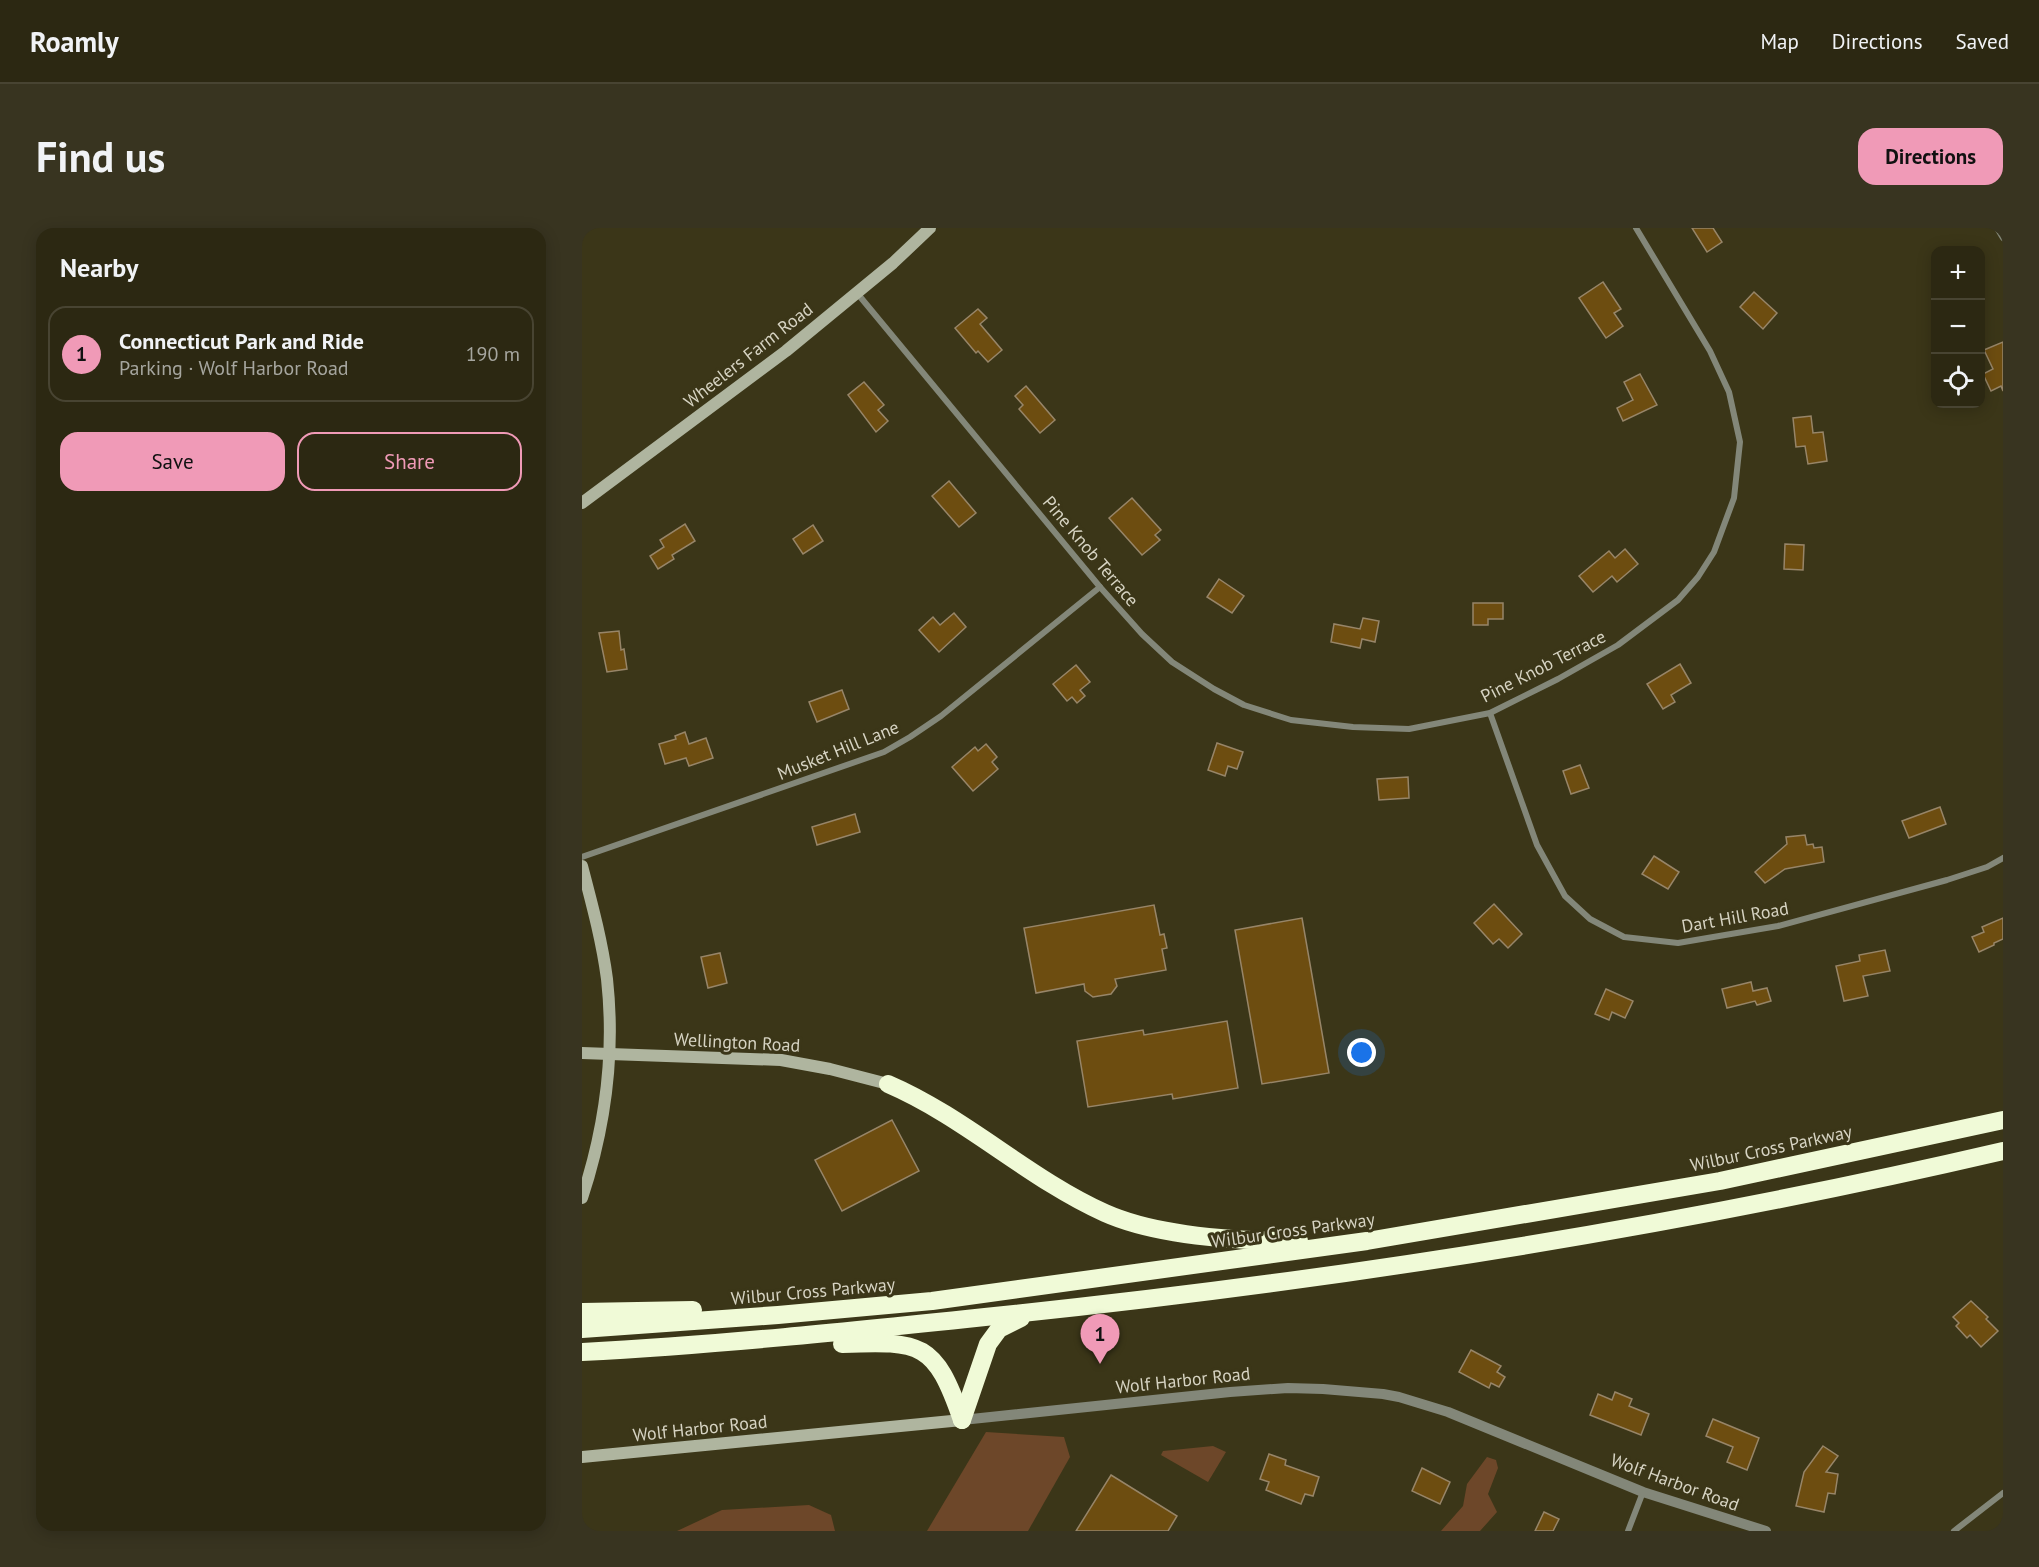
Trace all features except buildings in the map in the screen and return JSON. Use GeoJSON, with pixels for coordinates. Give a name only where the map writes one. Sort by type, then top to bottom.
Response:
{"type":"FeatureCollection","features":[{"type":"Feature","properties":{"kind":"highway"},"geometry":{"type":"LineString","coordinates":[[888,1084],[950,1119],[1091,1206],[1124,1220],[1192,1234],[1242,1239],[1367,1241]]}},
{"type":"Feature","properties":{"kind":"highway","name":"Wilbur Cross Parkway"},"geometry":{"type":"LineString","coordinates":[[591,1328],[881,1306],[994,1293],[1367,1241],[1720,1181],[2003,1120]]}},
{"type":"Feature","properties":{"kind":"highway"},"geometry":{"type":"LineString","coordinates":[[585,1352],[799,1336],[1036,1312],[1296,1280],[1445,1258],[1703,1214],[2003,1151]]}},
{"type":"Feature","properties":{"kind":"highway"},"geometry":{"type":"LineString","coordinates":[[582,1312],[881,1306]]}},
{"type":"Feature","properties":{"kind":"highway"},"geometry":{"type":"LineString","coordinates":[[962,1420],[984,1353],[993,1335],[1008,1324],[1036,1312]]}},
{"type":"Feature","properties":{"kind":"highway"},"geometry":{"type":"LineString","coordinates":[[799,1336],[838,1344],[870,1342],[902,1344],[923,1352],[933,1359],[945,1375],[962,1420]]}},
{"type":"Feature","properties":{"kind":"main road","name":"Wheelers Farm Road"},"geometry":{"type":"LineString","coordinates":[[582,503],[777,358],[893,263],[930,228]]}},
{"type":"Feature","properties":{"kind":"main road"},"geometry":{"type":"LineString","coordinates":[[582,866],[607,979],[611,1032],[610,1054],[594,1152],[582,1198]]}},
{"type":"Feature","properties":{"kind":"main road","name":"Wellington Road"},"geometry":{"type":"LineString","coordinates":[[582,1053],[781,1060],[822,1067],[888,1084]]}},
{"type":"Feature","properties":{"kind":"main road","name":"Wolf Harbor Road"},"geometry":{"type":"LineString","coordinates":[[582,1457],[962,1420]]}},
{"type":"Feature","properties":{"kind":"street","name":"Pine Knob Terrace"},"geometry":{"type":"LineString","coordinates":[[857,292],[1100,587],[1142,634],[1172,662],[1244,705],[1291,720],[1353,727],[1409,729],[1490,713],[1558,679],[1618,645],[1678,600],[1698,577],[1714,552],[1734,498],[1740,442],[1729,392],[1710,351],[1636,228]]}},
{"type":"Feature","properties":{"kind":"street"},"geometry":{"type":"LineString","coordinates":[[1997,228],[2003,238]]}},
{"type":"Feature","properties":{"kind":"street","name":"Musket Hill Lane"},"geometry":{"type":"LineString","coordinates":[[582,857],[884,752],[941,716],[1100,587]]}},
{"type":"Feature","properties":{"kind":"street","name":"Dart Hill Road"},"geometry":{"type":"LineString","coordinates":[[1490,713],[1537,845],[1565,896],[1590,919],[1624,937],[1678,943],[1778,926],[1947,880],[1987,867],[2003,858]]}},
{"type":"Feature","properties":{"kind":"street","name":"Wolf Harbor Road"},"geometry":{"type":"LineString","coordinates":[[962,1420],[1230,1392],[1288,1388],[1356,1391],[1399,1397],[1448,1412],[1643,1492],[1766,1531]]}},
{"type":"Feature","properties":{"kind":"street"},"geometry":{"type":"LineString","coordinates":[[1628,1531],[1643,1492]]}},
{"type":"Feature","properties":{"kind":"street"},"geometry":{"type":"LineString","coordinates":[[1954,1531],[2003,1493]]}},
{"type":"Feature","properties":{"kind":"shaded area"},"geometry":{"type":"Polygon","coordinates":[[[986,1432],[1064,1437],[1070,1457],[1028,1531],[927,1531],[986,1432]]]}},
{"type":"Feature","properties":{"kind":"shaded area"},"geometry":{"type":"Polygon","coordinates":[[[1213,1446],[1226,1452],[1208,1482],[1161,1455],[1163,1451],[1213,1446]]]}},
{"type":"Feature","properties":{"kind":"shaded area"},"geometry":{"type":"Polygon","coordinates":[[[1487,1457],[1496,1460],[1498,1468],[1488,1494],[1497,1512],[1480,1531],[1441,1531],[1463,1506],[1467,1484],[1487,1457]]]}},
{"type":"Feature","properties":{"kind":"shaded area"},"geometry":{"type":"Polygon","coordinates":[[[809,1505],[831,1515],[835,1531],[677,1531],[722,1510],[809,1505]]]}},
{"type":"Feature","properties":{"kind":"place","name":"Connecticut Park and Ride"},"geometry":{"type":"Point","coordinates":[1100,1364]}}]}
